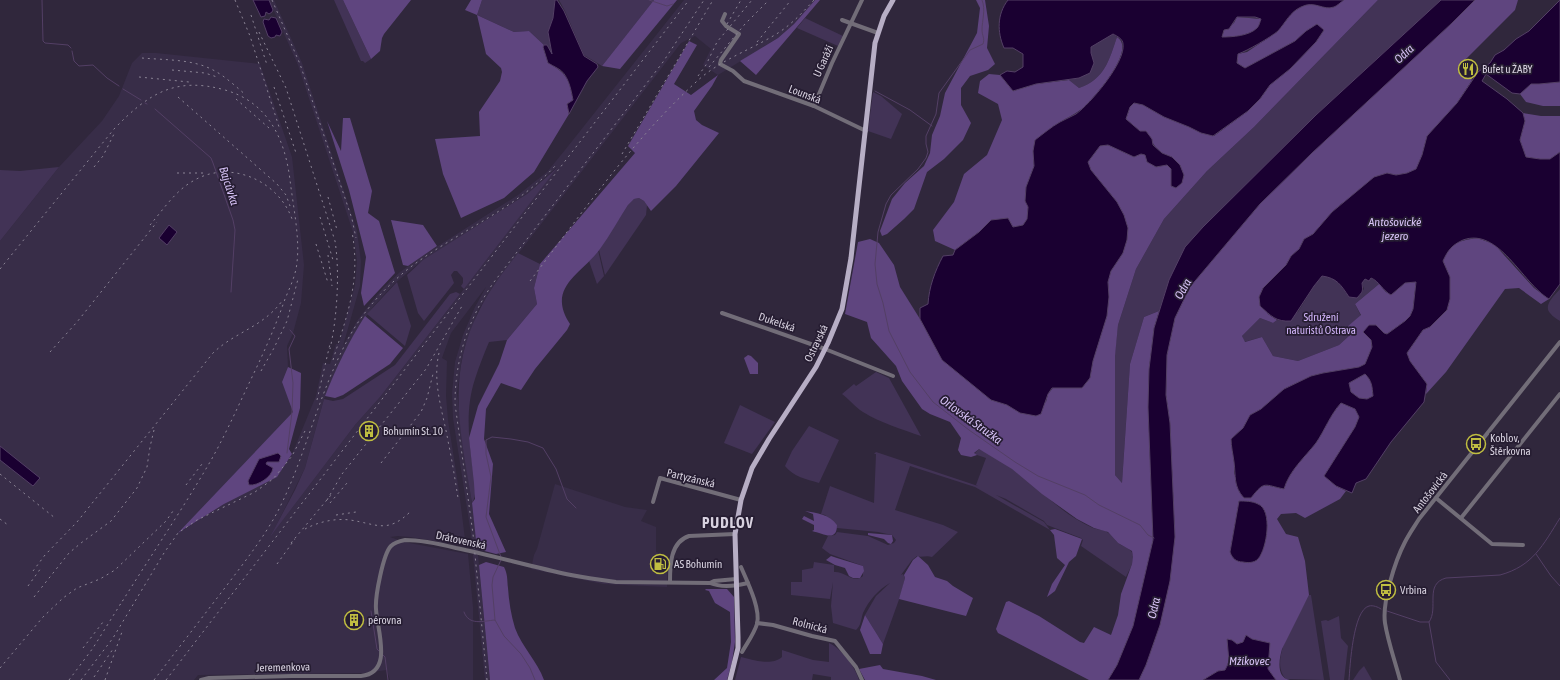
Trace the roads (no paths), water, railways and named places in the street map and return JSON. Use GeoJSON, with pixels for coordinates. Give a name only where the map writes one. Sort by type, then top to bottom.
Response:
{"type":"FeatureCollection","features":[{"type":"Feature","properties":{"kind":"main road","name":"Ostravská"},"geometry":{"type":"LineString","coordinates":[[730,680],[738,643],[735,534],[741,500],[752,468],[762,450],[813,372],[841,312],[846,289],[866,131],[874,50],[884,16],[893,0]]}},
{"type":"Feature","properties":{"kind":"street","name":"U Garáží"},"geometry":{"type":"LineString","coordinates":[[814,106],[862,0]]}},
{"type":"Feature","properties":{"kind":"street","name":"Lounská"},"geometry":{"type":"LineString","coordinates":[[725,14],[722,21],[724,24],[739,34],[720,60],[720,64],[732,71],[744,82],[814,106],[866,131]]}},
{"type":"Feature","properties":{"kind":"street"},"geometry":{"type":"LineString","coordinates":[[842,20],[878,33]]}},
{"type":"Feature","properties":{"kind":"street","name":"Dukelská"},"geometry":{"type":"LineString","coordinates":[[722,313],[825,349],[893,376]]}},
{"type":"Feature","properties":{"kind":"street","name":"Antošovická"},"geometry":{"type":"LineString","coordinates":[[1400,680],[1385,623],[1386,604],[1391,581],[1404,543],[1419,519],[1560,342]]}},
{"type":"Feature","properties":{"kind":"street"},"geometry":{"type":"LineString","coordinates":[[1461,518],[1560,394]]}},
{"type":"Feature","properties":{"kind":"street","name":"Partyzánská"},"geometry":{"type":"LineString","coordinates":[[653,502],[660,478],[741,500]]}},
{"type":"Feature","properties":{"kind":"street"},"geometry":{"type":"LineString","coordinates":[[1436,498],[1492,544],[1523,545]]}},
{"type":"Feature","properties":{"kind":"street"},"geometry":{"type":"LineString","coordinates":[[670,582],[672,556],[684,538],[689,536],[735,534]]}},
{"type":"Feature","properties":{"kind":"street","name":"Drátovenská"},"geometry":{"type":"LineString","coordinates":[[366,678],[378,666],[381,656],[376,615],[376,601],[386,553],[394,544],[405,540],[426,542],[588,578],[616,582],[710,583],[715,585],[737,586],[748,583]]}},
{"type":"Feature","properties":{"kind":"street"},"geometry":{"type":"LineString","coordinates":[[741,567],[748,583],[756,609],[757,623],[742,652]]}},
{"type":"Feature","properties":{"kind":"street","name":"Drátovenská"},"geometry":{"type":"LineString","coordinates":[[710,583],[714,581],[736,579]]}},
{"type":"Feature","properties":{"kind":"street","name":"Rolnická"},"geometry":{"type":"LineString","coordinates":[[757,623],[773,624],[834,641],[856,667],[862,680]]}},
{"type":"Feature","properties":{"kind":"street","name":"Jeremenkova"},"geometry":{"type":"LineString","coordinates":[[201,680],[209,678],[366,678]]}},
{"type":"Feature","properties":{"kind":"water"},"geometry":{"type":"Polygon","coordinates":[[[253,0],[269,0],[273,10],[272,12],[269,14],[266,12],[265,16],[261,17],[253,0]]]}},
{"type":"Feature","properties":{"kind":"water"},"geometry":{"type":"Polygon","coordinates":[[[555,0],[557,0],[564,11],[584,56],[597,64],[598,67],[587,81],[569,114],[567,104],[573,100],[568,82],[561,70],[548,63],[543,47],[544,45],[547,45],[552,54],[548,32],[553,18],[555,0]]]}},
{"type":"Feature","properties":{"kind":"water"},"geometry":{"type":"Polygon","coordinates":[[[1008,0],[1344,0],[1330,8],[1306,5],[1297,9],[1291,14],[1275,34],[1238,54],[1237,63],[1245,68],[1295,41],[1317,24],[1324,30],[1316,42],[1290,69],[1270,85],[1260,99],[1248,111],[1213,136],[1201,133],[1164,117],[1143,105],[1134,103],[1130,107],[1126,119],[1140,131],[1146,131],[1152,139],[1153,145],[1162,153],[1172,157],[1180,165],[1184,175],[1182,183],[1176,188],[1171,186],[1171,169],[1167,165],[1156,167],[1147,162],[1145,155],[1141,154],[1134,157],[1108,145],[1100,146],[1088,162],[1091,170],[1117,202],[1124,215],[1128,228],[1127,240],[1123,253],[1111,271],[1108,282],[1109,297],[1107,316],[1093,361],[1090,378],[1082,388],[1052,388],[1048,394],[1041,414],[1036,416],[1020,413],[1007,405],[991,400],[942,360],[920,319],[920,308],[928,304],[933,279],[943,256],[953,255],[955,250],[979,232],[991,220],[1008,218],[1013,227],[1023,225],[1027,219],[1028,207],[1025,201],[1026,187],[1034,166],[1033,151],[1035,140],[1050,128],[1076,114],[1090,101],[1106,82],[1119,61],[1123,42],[1113,34],[1091,47],[1094,63],[1090,73],[1079,78],[1036,84],[1013,91],[1000,75],[1007,71],[1015,72],[1023,67],[1023,54],[1013,48],[1004,48],[1000,36],[999,23],[1004,5],[1008,0]],[[1237,17],[1229,29],[1224,30],[1222,37],[1240,36],[1254,31],[1258,27],[1261,19],[1255,17],[1237,17]]]}},
{"type":"Feature","properties":{"kind":"water","name":"Odra"},"geometry":{"type":"Polygon","coordinates":[[[1441,0],[1475,0],[1312,153],[1260,204],[1190,287],[1175,318],[1167,355],[1166,395],[1170,423],[1175,537],[1170,581],[1160,625],[1139,680],[1108,680],[1117,665],[1133,626],[1153,540],[1148,407],[1149,369],[1154,328],[1169,280],[1185,247],[1203,227],[1316,115],[1441,0]]]}},
{"type":"Feature","properties":{"kind":"water","name":"Antošovické jezero"},"geometry":{"type":"Polygon","coordinates":[[[1560,0],[1560,82],[1531,84],[1520,94],[1512,93],[1486,74],[1482,81],[1523,113],[1525,121],[1520,140],[1526,157],[1550,159],[1560,152],[1560,284],[1549,299],[1529,281],[1499,249],[1488,241],[1476,238],[1463,240],[1453,246],[1443,261],[1450,277],[1450,299],[1447,310],[1430,327],[1423,330],[1407,353],[1410,361],[1427,384],[1424,402],[1391,442],[1366,479],[1356,483],[1352,493],[1336,486],[1324,476],[1355,427],[1359,417],[1355,409],[1341,403],[1316,443],[1293,470],[1284,489],[1265,485],[1259,488],[1251,498],[1244,498],[1240,494],[1236,481],[1231,439],[1243,428],[1250,415],[1261,409],[1284,389],[1311,376],[1359,367],[1365,364],[1372,347],[1371,340],[1363,332],[1369,325],[1376,325],[1387,334],[1405,321],[1410,316],[1413,309],[1416,282],[1405,283],[1391,295],[1374,279],[1371,278],[1369,281],[1365,279],[1362,283],[1362,291],[1357,298],[1349,297],[1344,289],[1335,280],[1322,276],[1291,321],[1278,319],[1260,306],[1259,297],[1263,288],[1286,265],[1291,256],[1299,249],[1304,239],[1313,234],[1332,212],[1374,177],[1387,173],[1396,175],[1407,173],[1416,169],[1422,155],[1427,136],[1457,103],[1478,72],[1490,63],[1495,55],[1529,31],[1560,0]],[[1365,374],[1349,383],[1351,392],[1359,398],[1367,399],[1373,396],[1371,384],[1365,374]]]}},
{"type":"Feature","properties":{"kind":"water"},"geometry":{"type":"Polygon","coordinates":[[[271,17],[276,18],[282,32],[280,36],[276,35],[275,37],[271,38],[268,36],[263,22],[264,19],[269,20],[271,17]]]}},
{"type":"Feature","properties":{"kind":"water"},"geometry":{"type":"Polygon","coordinates":[[[169,225],[177,232],[167,245],[159,238],[169,225]]]}},
{"type":"Feature","properties":{"kind":"water"},"geometry":{"type":"Polygon","coordinates":[[[0,446],[40,478],[33,486],[0,460],[0,446]]]}},
{"type":"Feature","properties":{"kind":"water"},"geometry":{"type":"Polygon","coordinates":[[[278,453],[281,456],[279,462],[267,462],[266,464],[273,468],[270,475],[256,484],[249,485],[248,481],[259,459],[278,453]]]}},
{"type":"Feature","properties":{"kind":"water"},"geometry":{"type":"Polygon","coordinates":[[[1239,501],[1258,504],[1263,508],[1266,514],[1267,530],[1264,547],[1258,559],[1253,562],[1247,563],[1238,561],[1233,558],[1230,552],[1239,501]]]}},
{"type":"Feature","properties":{"kind":"water","name":"Mžíkovec"},"geometry":{"type":"Polygon","coordinates":[[[1246,635],[1252,639],[1270,643],[1268,669],[1276,680],[1203,680],[1218,671],[1225,670],[1229,662],[1227,639],[1232,640],[1237,644],[1243,642],[1246,635]]]}},
{"type":"Feature","properties":{"kind":"waterway","name":"Bajcůvka"},"geometry":{"type":"LineString","coordinates":[[42,0],[43,41],[45,43],[68,45],[71,48]]}},
{"type":"Feature","properties":{"kind":"waterway"},"geometry":{"type":"LineString","coordinates":[[649,0],[667,6],[673,4]]}},
{"type":"Feature","properties":{"kind":"waterway","name":"Orlovská Stružka"},"geometry":{"type":"LineString","coordinates":[[982,0],[984,8],[982,30],[984,40],[983,44],[970,50],[939,93],[936,114],[926,136],[928,152],[926,158],[918,169],[891,195],[886,204],[878,232],[875,264],[877,284],[889,331],[910,372],[933,402],[969,430],[1015,462],[1038,476],[1085,495],[1099,505],[1140,525],[1148,535],[1154,538]]}},
{"type":"Feature","properties":{"kind":"waterway","name":"Bajcůvka"},"geometry":{"type":"LineString","coordinates":[[72,51],[74,61],[79,66],[93,65],[107,78],[119,86]]}},
{"type":"Feature","properties":{"kind":"waterway","name":"Bajcůvka"},"geometry":{"type":"LineString","coordinates":[[123,89],[141,100]]}},
{"type":"Feature","properties":{"kind":"waterway"},"geometry":{"type":"LineString","coordinates":[[875,91],[910,110],[932,126]]}},
{"type":"Feature","properties":{"kind":"waterway","name":"Bajcůvka"},"geometry":{"type":"LineString","coordinates":[[155,109],[211,158],[233,220],[235,230],[231,292]]}},
{"type":"Feature","properties":{"kind":"waterway","name":"Bajcůvka"},"geometry":{"type":"LineString","coordinates":[[287,453],[292,412],[293,383],[289,349],[295,336],[290,330]]}},
{"type":"Feature","properties":{"kind":"waterway"},"geometry":{"type":"LineString","coordinates":[[501,557],[486,517],[491,477],[486,454],[486,440],[492,437],[511,439],[528,442],[543,448],[556,469],[567,499],[576,508]]}},
{"type":"Feature","properties":{"kind":"waterway"},"geometry":{"type":"LineString","coordinates":[[1387,611],[1420,622],[1429,622],[1433,610],[1435,585],[1439,581],[1446,578],[1500,575],[1521,566],[1542,546],[1560,518]]}},
{"type":"Feature","properties":{"kind":"waterway"},"geometry":{"type":"LineString","coordinates":[[1536,554],[1560,586]]}},
{"type":"Feature","properties":{"kind":"waterway"},"geometry":{"type":"LineString","coordinates":[[495,620],[492,585],[493,577],[501,560]]}},
{"type":"Feature","properties":{"kind":"waterway"},"geometry":{"type":"LineString","coordinates":[[1349,680],[1353,639],[1359,617],[1369,606],[1375,606],[1381,609]]}},
{"type":"Feature","properties":{"kind":"waterway","name":"Bajcůvka"},"geometry":{"type":"LineString","coordinates":[[371,611],[377,649],[379,651]]}},
{"type":"Feature","properties":{"kind":"waterway"},"geometry":{"type":"LineString","coordinates":[[464,612],[466,616],[473,621],[481,622],[495,620],[504,636],[521,654],[530,668],[535,680]]}},
{"type":"Feature","properties":{"kind":"waterway"},"geometry":{"type":"LineString","coordinates":[[1429,622],[1436,662],[1450,680]]}},
{"type":"Feature","properties":{"kind":"waterway","name":"Bajcůvka"},"geometry":{"type":"LineString","coordinates":[[383,655],[385,657],[388,680]]}},
{"type":"Feature","properties":{"kind":"railway"},"geometry":{"type":"LineString","coordinates":[[235,0],[250,36],[280,130]]}},
{"type":"Feature","properties":{"kind":"railway"},"geometry":{"type":"LineString","coordinates":[[272,0],[300,64],[352,219],[356,238]]}},
{"type":"Feature","properties":{"kind":"railway"},"geometry":{"type":"LineString","coordinates":[[166,680],[689,0]]}},
{"type":"Feature","properties":{"kind":"railway"},"geometry":{"type":"LineString","coordinates":[[487,680],[473,534],[455,404],[457,371],[460,355],[470,325],[494,282],[663,62],[704,0]]}},
{"type":"Feature","properties":{"kind":"railway"},"geometry":{"type":"LineString","coordinates":[[622,154],[713,0]]}},
{"type":"Feature","properties":{"kind":"railway"},"geometry":{"type":"LineString","coordinates":[[727,24],[741,0]]}},
{"type":"Feature","properties":{"kind":"railway"},"geometry":{"type":"LineString","coordinates":[[698,76],[706,65],[717,42],[752,0]]}},
{"type":"Feature","properties":{"kind":"railway"},"geometry":{"type":"LineString","coordinates":[[709,67],[745,24],[769,0]]}},
{"type":"Feature","properties":{"kind":"railway"},"geometry":{"type":"LineString","coordinates":[[757,42],[791,0]]}},
{"type":"Feature","properties":{"kind":"railway"},"geometry":{"type":"LineString","coordinates":[[530,281],[608,178],[672,105],[704,75],[783,29],[797,18],[814,0]]}},
{"type":"Feature","properties":{"kind":"railway"},"geometry":{"type":"LineString","coordinates":[[251,15],[267,65]]}},
{"type":"Feature","properties":{"kind":"railway"},"geometry":{"type":"LineString","coordinates":[[259,32],[286,88],[335,241],[337,254],[337,295],[330,349]]}},
{"type":"Feature","properties":{"kind":"railway"},"geometry":{"type":"LineString","coordinates":[[142,58],[177,60],[195,63],[220,74],[246,95]]}},
{"type":"Feature","properties":{"kind":"railway"},"geometry":{"type":"LineString","coordinates":[[172,70],[205,73],[217,77]]}},
{"type":"Feature","properties":{"kind":"railway"},"geometry":{"type":"LineString","coordinates":[[139,77],[189,82]]}},
{"type":"Feature","properties":{"kind":"railway"},"geometry":{"type":"LineString","coordinates":[[0,269],[114,129],[139,106],[164,91],[191,85],[207,86],[225,90],[253,103],[272,124],[279,137],[288,165],[296,221],[298,253],[294,276],[266,347],[216,451],[120,605]]}},
{"type":"Feature","properties":{"kind":"railway"},"geometry":{"type":"LineString","coordinates":[[274,87],[296,153]]}},
{"type":"Feature","properties":{"kind":"railway"},"geometry":{"type":"LineString","coordinates":[[178,97],[277,184],[286,195],[290,206]]}},
{"type":"Feature","properties":{"kind":"railway"},"geometry":{"type":"LineString","coordinates":[[236,99],[269,128]]}},
{"type":"Feature","properties":{"kind":"railway"},"geometry":{"type":"LineString","coordinates":[[94,167],[103,156],[114,134]]}},
{"type":"Feature","properties":{"kind":"railway"},"geometry":{"type":"LineString","coordinates":[[154,680],[245,561],[278,511],[298,465],[332,372],[355,327],[372,303],[408,269],[446,243],[504,208],[540,181],[556,165]]}},
{"type":"Feature","properties":{"kind":"railway"},"geometry":{"type":"LineString","coordinates":[[150,225],[170,201],[187,185],[207,175],[222,172],[236,173],[251,177],[264,184],[276,194],[285,205],[292,219]]}},
{"type":"Feature","properties":{"kind":"railway"},"geometry":{"type":"LineString","coordinates":[[177,173],[206,173]]}},
{"type":"Feature","properties":{"kind":"railway"},"geometry":{"type":"LineString","coordinates":[[328,197],[337,230]]}},
{"type":"Feature","properties":{"kind":"railway"},"geometry":{"type":"LineString","coordinates":[[320,217],[333,260]]}},
{"type":"Feature","properties":{"kind":"railway"},"geometry":{"type":"LineString","coordinates":[[50,352],[77,322],[157,222]]}},
{"type":"Feature","properties":{"kind":"railway"},"geometry":{"type":"LineString","coordinates":[[333,360],[348,313],[354,282],[355,266],[352,232]]}},
{"type":"Feature","properties":{"kind":"railway"},"geometry":{"type":"LineString","coordinates":[[316,244],[328,283]]}},
{"type":"Feature","properties":{"kind":"railway"},"geometry":{"type":"LineString","coordinates":[[328,255],[332,286]]}},
{"type":"Feature","properties":{"kind":"railway"},"geometry":{"type":"LineString","coordinates":[[261,371],[287,321],[298,279]]}},
{"type":"Feature","properties":{"kind":"railway"},"geometry":{"type":"LineString","coordinates":[[33,571],[45,555],[77,522],[213,353],[230,340],[266,317],[282,301]]}},
{"type":"Feature","properties":{"kind":"railway"},"geometry":{"type":"LineString","coordinates":[[327,500],[342,474],[426,369],[462,306]]}},
{"type":"Feature","properties":{"kind":"railway"},"geometry":{"type":"LineString","coordinates":[[317,400],[330,344]]}},
{"type":"Feature","properties":{"kind":"railway"},"geometry":{"type":"LineString","coordinates":[[439,353],[437,364],[437,386],[458,498]]}},
{"type":"Feature","properties":{"kind":"railway"},"geometry":{"type":"LineString","coordinates":[[381,463],[421,412],[427,398],[433,374]]}},
{"type":"Feature","properties":{"kind":"railway"},"geometry":{"type":"LineString","coordinates":[[81,680],[113,638],[164,553],[178,533],[197,520],[255,492],[273,479],[292,456],[306,429]]}},
{"type":"Feature","properties":{"kind":"railway"},"geometry":{"type":"LineString","coordinates":[[34,597],[69,553],[111,521],[137,488],[147,467],[154,430]]}},
{"type":"Feature","properties":{"kind":"railway"},"geometry":{"type":"LineString","coordinates":[[186,485],[202,464]]}},
{"type":"Feature","properties":{"kind":"railway"},"geometry":{"type":"LineString","coordinates":[[0,474],[55,518]]}},
{"type":"Feature","properties":{"kind":"railway"},"geometry":{"type":"LineString","coordinates":[[330,503],[347,483]]}},
{"type":"Feature","properties":{"kind":"railway"},"geometry":{"type":"LineString","coordinates":[[291,543],[331,495]]}},
{"type":"Feature","properties":{"kind":"railway"},"geometry":{"type":"LineString","coordinates":[[0,668],[43,617],[63,598],[77,588],[100,579],[115,570],[166,521],[173,511]]}},
{"type":"Feature","properties":{"kind":"railway"},"geometry":{"type":"LineString","coordinates":[[336,515],[356,512]]}},
{"type":"Feature","properties":{"kind":"railway"},"geometry":{"type":"LineString","coordinates":[[305,529],[315,524],[333,520],[350,520],[382,526],[395,523],[410,512]]}},
{"type":"Feature","properties":{"kind":"railway"},"geometry":{"type":"LineString","coordinates":[[0,519],[8,525]]}},
{"type":"Feature","properties":{"kind":"railway"},"geometry":{"type":"LineString","coordinates":[[277,564],[295,539]]}},
{"type":"Feature","properties":{"kind":"railway"},"geometry":{"type":"LineString","coordinates":[[28,586],[41,568]]}},
{"type":"Feature","properties":{"kind":"railway"},"geometry":{"type":"LineString","coordinates":[[69,680],[93,648],[123,600]]}},
{"type":"Feature","properties":{"kind":"railway"},"geometry":{"type":"LineString","coordinates":[[83,648],[103,622]]}},
{"type":"Feature","properties":{"kind":"railway"},"geometry":{"type":"LineString","coordinates":[[105,680],[123,629]]}},
{"type":"Feature","properties":{"kind":"railway"},"geometry":{"type":"LineString","coordinates":[[94,677],[113,649]]}},
{"type":"Feature","properties":{"kind":"place","name":"Bufet u ŽABY"},"geometry":{"type":"Point","coordinates":[1468,69]}},
{"type":"Feature","properties":{"kind":"place","name":"Bohumín St. 10"},"geometry":{"type":"Point","coordinates":[369,431]}},
{"type":"Feature","properties":{"kind":"place","name":"Koblov, Štěrkovna"},"geometry":{"type":"Point","coordinates":[1476,444]}},
{"type":"Feature","properties":{"kind":"place","name":"AS Bohumín"},"geometry":{"type":"Point","coordinates":[660,564]}},
{"type":"Feature","properties":{"kind":"place","name":"Vrbina"},"geometry":{"type":"Point","coordinates":[1386,590]}},
{"type":"Feature","properties":{"kind":"place","name":"pérovna"},"geometry":{"type":"Point","coordinates":[354,620]}},
{"type":"Feature","properties":{"kind":"district","name":"PUDLOV"},"geometry":{"type":"Point","coordinates":[728,522]}},
{"type":"Feature","properties":{"kind":"park label","name":"Sdružení naturistů Ostrava"},"geometry":{"type":"Point","coordinates":[1321,323]}}]}
